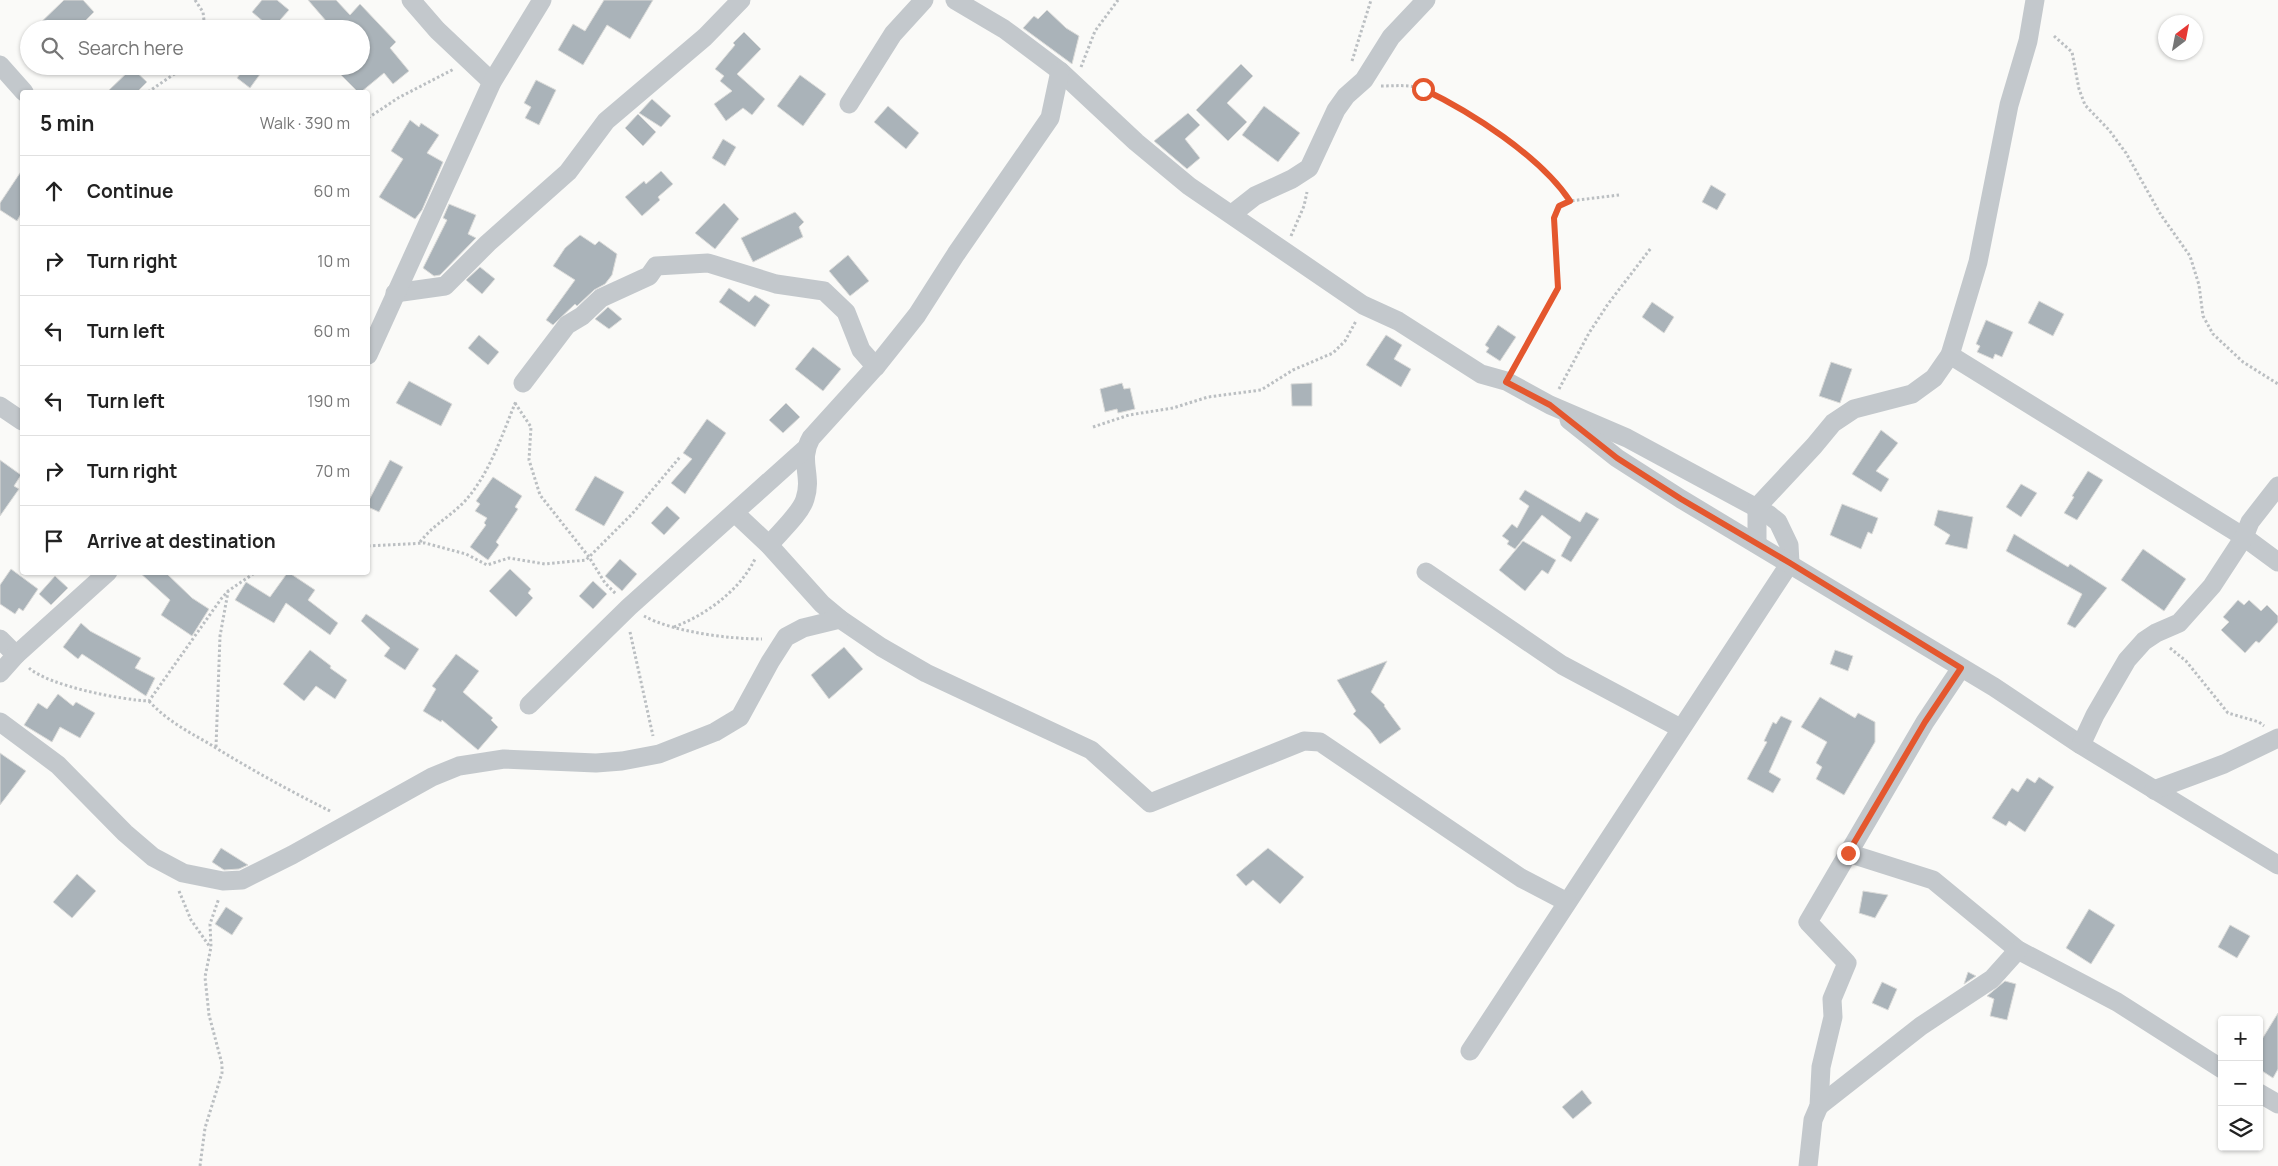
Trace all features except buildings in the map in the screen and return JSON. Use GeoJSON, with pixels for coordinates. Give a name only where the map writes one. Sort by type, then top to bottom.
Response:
{"type":"FeatureCollection","features":[{"type":"Feature","properties":{"kind":"street"},"geometry":{"type":"LineString","coordinates":[[411,0],[437,30],[492,82]]}},
{"type":"Feature","properties":{"kind":"street"},"geometry":{"type":"LineString","coordinates":[[370,350],[492,82],[542,0]]}},
{"type":"Feature","properties":{"kind":"street"},"geometry":{"type":"LineString","coordinates":[[396,293],[445,286],[488,243],[568,172],[606,121],[706,37],[741,0]]}},
{"type":"Feature","properties":{"kind":"street"},"geometry":{"type":"LineString","coordinates":[[849,104],[893,34],[924,0]]}},
{"type":"Feature","properties":{"kind":"street"},"geometry":{"type":"LineString","coordinates":[[955,0],[1004,29],[1060,71],[1160,163],[1189,186],[1363,305],[1398,321],[1481,374],[1506,382],[1550,405],[1628,438],[1757,507],[1778,522],[1789,545],[1790,563],[1680,728],[1470,1051]]}},
{"type":"Feature","properties":{"kind":"street"},"geometry":{"type":"LineString","coordinates":[[1232,214],[1255,196],[1292,179],[1309,168],[1336,110],[1346,96],[1369,73],[1391,37],[1426,0]]}},
{"type":"Feature","properties":{"kind":"street"},"geometry":{"type":"LineString","coordinates":[[1757,544],[1757,507],[1833,423],[1854,409],[1912,394],[1934,378],[1950,356],[1978,262],[2009,105],[2028,41],[2035,0]]}},
{"type":"Feature","properties":{"kind":"street"},"geometry":{"type":"LineString","coordinates":[[0,64],[22,90]]}},
{"type":"Feature","properties":{"kind":"street"},"geometry":{"type":"LineString","coordinates":[[530,705],[629,607],[804,450],[811,438],[876,368],[917,315],[956,254],[1050,118],[1060,71]]}},
{"type":"Feature","properties":{"kind":"street"},"geometry":{"type":"LineString","coordinates":[[523,383],[567,326],[582,316],[601,298],[649,276],[656,266],[708,263],[776,284],[824,291],[846,312],[861,350],[876,368]]}},
{"type":"Feature","properties":{"kind":"street"},"geometry":{"type":"LineString","coordinates":[[1950,356],[2244,537],[2278,562]]}},
{"type":"Feature","properties":{"kind":"street"},"geometry":{"type":"LineString","coordinates":[[1550,405],[1617,458],[1681,499],[1994,687],[2081,745],[2278,865]]}},
{"type":"Feature","properties":{"kind":"street"},"geometry":{"type":"LineString","coordinates":[[0,406],[20,420]]}},
{"type":"Feature","properties":{"kind":"street"},"geometry":{"type":"LineString","coordinates":[[766,542],[803,506],[808,484],[804,450]]}},
{"type":"Feature","properties":{"kind":"street"},"geometry":{"type":"LineString","coordinates":[[2081,745],[2095,715],[2127,660],[2144,641],[2179,622],[2212,586],[2244,537],[2250,522],[2278,486]]}},
{"type":"Feature","properties":{"kind":"street"},"geometry":{"type":"LineString","coordinates":[[735,513],[766,542],[822,604],[840,619],[881,647],[926,673],[1091,750],[1122,775],[1150,803],[1304,741],[1320,742],[1521,878],[1567,902]]}},
{"type":"Feature","properties":{"kind":"street"},"geometry":{"type":"LineString","coordinates":[[1426,572],[1562,666],[1680,728]]}},
{"type":"Feature","properties":{"kind":"street"},"geometry":{"type":"LineString","coordinates":[[0,673],[16,655],[105,575]]}},
{"type":"Feature","properties":{"kind":"street"},"geometry":{"type":"LineString","coordinates":[[0,722],[58,765],[125,833],[153,857],[170,868],[183,873],[225,881],[242,880],[353,822],[432,777],[459,766],[504,759],[608,763],[659,754],[715,732],[740,717],[786,637],[803,628],[840,619]]}},
{"type":"Feature","properties":{"kind":"street"},"geometry":{"type":"LineString","coordinates":[[0,638],[16,655]]}},
{"type":"Feature","properties":{"kind":"street"},"geometry":{"type":"LineString","coordinates":[[1808,1166],[1813,1120],[1819,1106],[1820,1067],[1833,1017],[1832,999],[1847,963],[1808,922],[1925,722],[1961,668]]}},
{"type":"Feature","properties":{"kind":"street"},"geometry":{"type":"LineString","coordinates":[[2154,790],[2224,764],[2277,738]]}},
{"type":"Feature","properties":{"kind":"street"},"geometry":{"type":"LineString","coordinates":[[1848,853],[1933,880],[2018,950],[2117,1002],[2218,1066]]}},
{"type":"Feature","properties":{"kind":"street"},"geometry":{"type":"LineString","coordinates":[[1819,1106],[1922,1026],[1992,979],[2018,950]]}},
{"type":"Feature","properties":{"kind":"street"},"geometry":{"type":"LineString","coordinates":[[2263,1095],[2278,1104]]}},
{"type":"Feature","properties":{"kind":"path"},"geometry":{"type":"LineString","coordinates":[[195,0],[203,12],[204,20]]}},
{"type":"Feature","properties":{"kind":"path"},"geometry":{"type":"LineString","coordinates":[[1074,84],[1095,31],[1118,0]]}},
{"type":"Feature","properties":{"kind":"path"},"geometry":{"type":"LineString","coordinates":[[1351,65],[1371,0]]}},
{"type":"Feature","properties":{"kind":"path"},"geometry":{"type":"LineString","coordinates":[[2054,36],[2072,52],[2079,89],[2085,105],[2109,130],[2126,152],[2161,215],[2190,256],[2199,285],[2203,316],[2214,334],[2243,362],[2278,384]]}},
{"type":"Feature","properties":{"kind":"path"},"geometry":{"type":"LineString","coordinates":[[370,117],[398,98],[441,77],[468,60]]}},
{"type":"Feature","properties":{"kind":"path"},"geometry":{"type":"LineString","coordinates":[[151,90],[173,75]]}},
{"type":"Feature","properties":{"kind":"path"},"geometry":{"type":"LineString","coordinates":[[1356,88],[1406,85],[1423,89],[1439,97],[1492,129],[1534,161],[1570,201]]}},
{"type":"Feature","properties":{"kind":"path"},"geometry":{"type":"LineString","coordinates":[[1285,250],[1305,202],[1309,182],[1309,168]]}},
{"type":"Feature","properties":{"kind":"path"},"geometry":{"type":"LineString","coordinates":[[1506,382],[1558,288],[1554,218],[1559,206],[1570,201],[1619,195]]}},
{"type":"Feature","properties":{"kind":"path"},"geometry":{"type":"LineString","coordinates":[[1550,405],[1589,333],[1608,304],[1651,248]]}},
{"type":"Feature","properties":{"kind":"path"},"geometry":{"type":"LineString","coordinates":[[1093,427],[1139,413],[1173,408],[1208,397],[1264,389],[1293,370],[1333,353],[1345,340],[1363,305]]}},
{"type":"Feature","properties":{"kind":"path"},"geometry":{"type":"LineString","coordinates":[[419,542],[436,524],[455,511],[466,500],[484,475],[523,383]]}},
{"type":"Feature","properties":{"kind":"path"},"geometry":{"type":"LineString","coordinates":[[515,402],[531,427],[529,460],[540,495],[590,557],[604,583],[629,607],[652,621],[674,627],[748,639],[786,637]]}},
{"type":"Feature","properties":{"kind":"path"},"geometry":{"type":"LineString","coordinates":[[370,546],[419,542],[466,554],[488,566],[509,558],[545,564],[586,560],[632,514],[680,457]]}},
{"type":"Feature","properties":{"kind":"path"},"geometry":{"type":"LineString","coordinates":[[674,627],[693,620],[706,612],[738,583],[766,542]]}},
{"type":"Feature","properties":{"kind":"path"},"geometry":{"type":"LineString","coordinates":[[149,701],[221,599],[228,591],[252,575]]}},
{"type":"Feature","properties":{"kind":"path"},"geometry":{"type":"LineString","coordinates":[[216,748],[220,636],[228,591]]}},
{"type":"Feature","properties":{"kind":"path"},"geometry":{"type":"LineString","coordinates":[[629,607],[630,633],[646,708],[659,754]]}},
{"type":"Feature","properties":{"kind":"path"},"geometry":{"type":"LineString","coordinates":[[2156,633],[2164,643],[2186,661],[2223,709],[2228,713],[2259,722],[2277,738]]}},
{"type":"Feature","properties":{"kind":"path"},"geometry":{"type":"LineString","coordinates":[[16,655],[41,676],[103,696],[149,701],[159,712],[174,723],[261,775],[353,822]]}},
{"type":"Feature","properties":{"kind":"path"},"geometry":{"type":"LineString","coordinates":[[170,868],[191,920],[211,948]]}},
{"type":"Feature","properties":{"kind":"path"},"geometry":{"type":"LineString","coordinates":[[200,1166],[205,1128],[222,1074],[222,1064],[213,1038],[205,977],[211,948],[210,924],[225,881]]}},
{"type":"Feature","properties":{"kind":"route"},"geometry":{"type":"LineString","coordinates":[[1423,89],[1456,106],[1492,129],[1534,161],[1570,201],[1559,206],[1554,218],[1558,288],[1506,382],[1550,405],[1617,458],[1681,499],[1790,563],[1961,668],[1925,722],[1848,853]]}}]}
